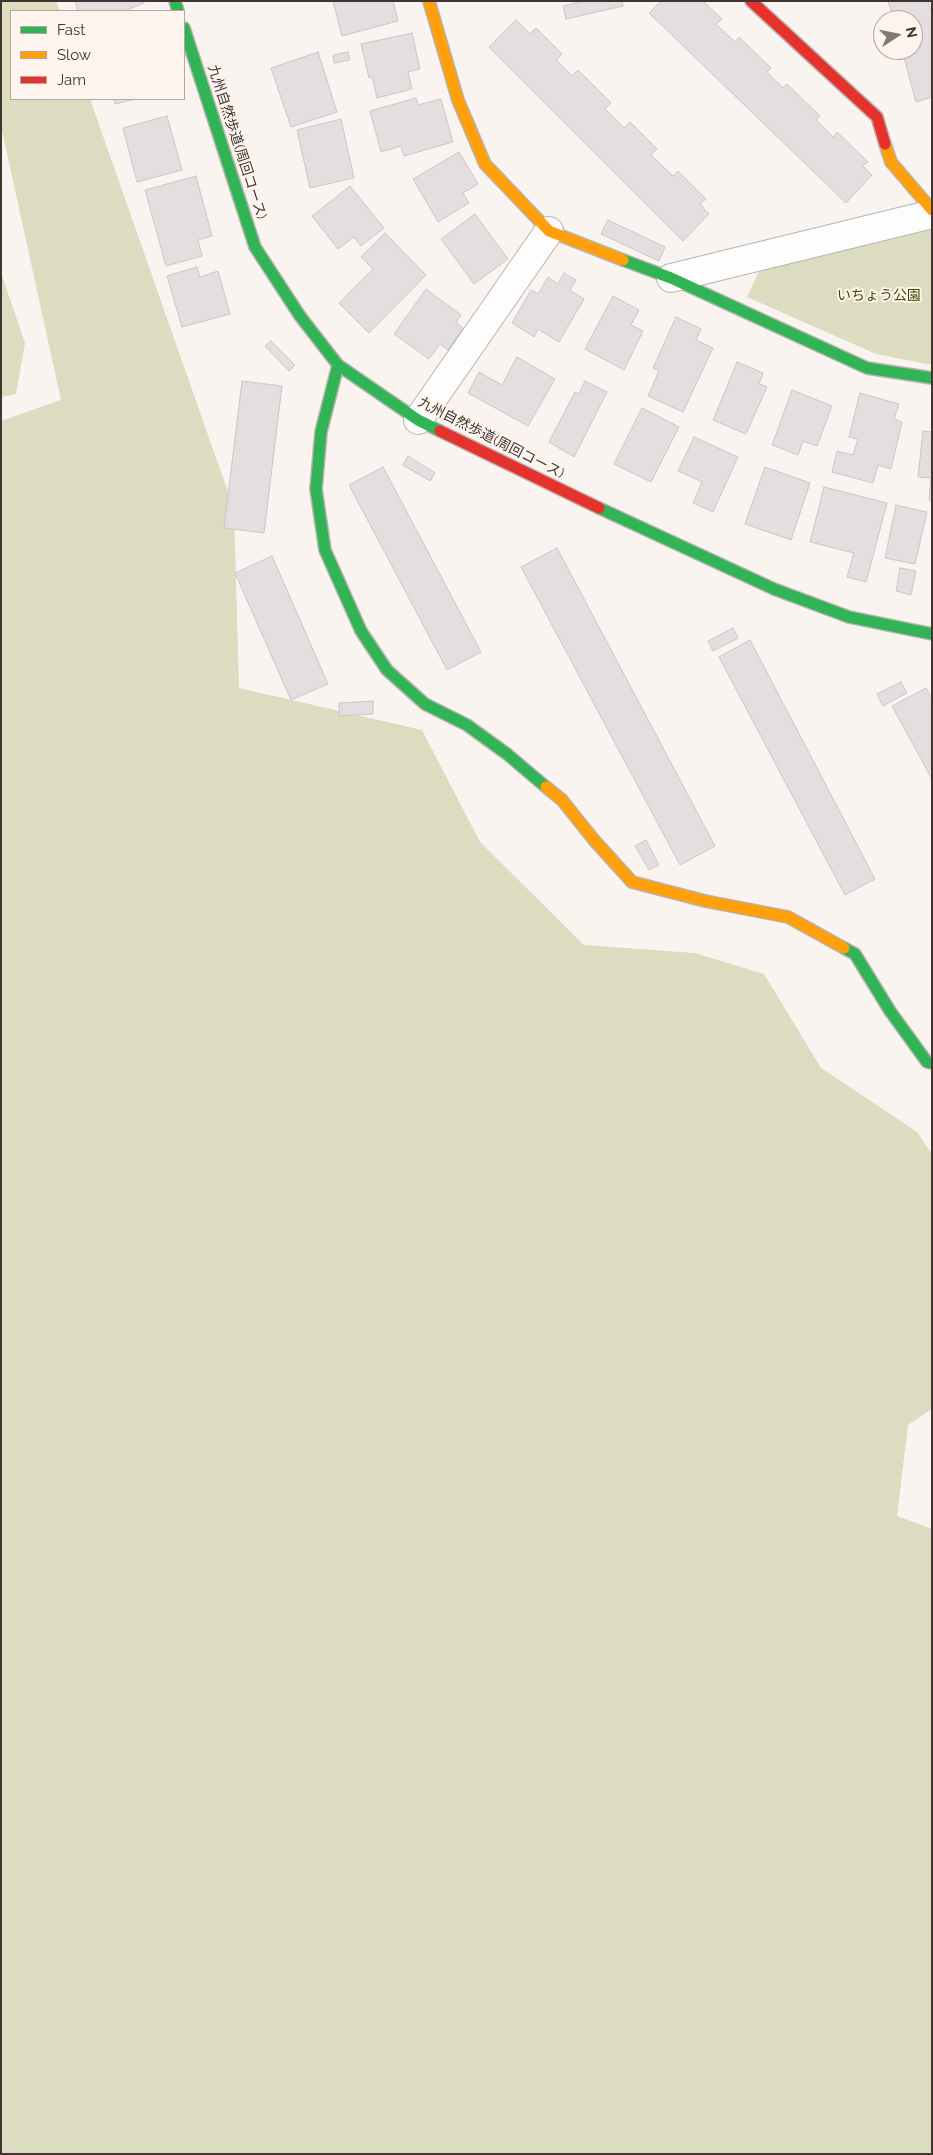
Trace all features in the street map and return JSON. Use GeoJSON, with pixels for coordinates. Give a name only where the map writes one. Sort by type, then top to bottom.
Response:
{"type":"FeatureCollection","features":[{"type":"Feature","properties":{"kind":"street"},"geometry":{"type":"LineString","coordinates":[[429,1],[458,100],[485,164],[549,231],[671,278],[867,368],[932,378]]}},
{"type":"Feature","properties":{"kind":"street"},"geometry":{"type":"LineString","coordinates":[[751,1],[877,116],[891,162],[932,210]]}},
{"type":"Feature","properties":{"kind":"street","name":"九州自然歩道(周回コース)"},"geometry":{"type":"LineString","coordinates":[[185,31],[255,246],[300,316],[338,365],[418,420],[615,516],[774,589],[849,617],[932,634]]}},
{"type":"Feature","properties":{"kind":"street"},"geometry":{"type":"LineString","coordinates":[[671,278],[932,214]]}},
{"type":"Feature","properties":{"kind":"street"},"geometry":{"type":"LineString","coordinates":[[418,420],[549,231]]}},
{"type":"Feature","properties":{"kind":"street"},"geometry":{"type":"LineString","coordinates":[[338,365],[321,432],[316,489],[325,550],[361,631],[387,670],[425,704],[467,726],[507,754],[562,800],[594,840],[632,882],[705,901],[788,917],[855,954],[890,1012],[927,1062],[932,1063]]}},
{"type":"Feature","properties":{"kind":"green space"},"geometry":{"type":"Polygon","coordinates":[[[1,1],[56,1],[60,10],[10,10],[10,100],[90,100],[234,509],[239,688],[422,730],[480,842],[584,945],[695,953],[764,974],[821,1068],[917,1132],[932,1154],[932,1409],[908,1425],[897,1516],[932,1529],[932,2154],[1,2154],[1,421],[61,400],[1,126],[1,1]]]}},
{"type":"Feature","properties":{"kind":"green space","name":"いちょう公園"},"geometry":{"type":"Polygon","coordinates":[[[932,229],[932,365],[876,354],[747,297],[759,271],[932,229]]]}},
{"type":"Feature","properties":{"kind":"green space"},"geometry":{"type":"Polygon","coordinates":[[[1,273],[25,343],[16,394],[1,397],[1,273]]]}},
{"type":"Feature","properties":{"kind":"building"},"geometry":{"type":"Polygon","coordinates":[[[75,1],[144,1],[144,3],[130,10],[78,10],[75,1]]]}},
{"type":"Feature","properties":{"kind":"building"},"geometry":{"type":"Polygon","coordinates":[[[333,1],[393,1],[398,21],[342,36],[333,1]]]}},
{"type":"Feature","properties":{"kind":"building"},"geometry":{"type":"Polygon","coordinates":[[[582,1],[622,1],[623,6],[566,19],[563,6],[582,1]]]}},
{"type":"Feature","properties":{"kind":"building"},"geometry":{"type":"Polygon","coordinates":[[[661,1],[703,1],[722,19],[716,24],[735,42],[739,37],[771,68],[767,72],[783,88],[787,84],[820,116],[816,120],[833,137],[837,132],[868,162],[863,166],[872,175],[846,203],[649,13],[661,1]]]}},
{"type":"Feature","properties":{"kind":"building"},"geometry":{"type":"Polygon","coordinates":[[[888,1],[928,1],[932,14],[932,97],[916,102],[905,60],[923,60],[923,10],[891,10],[888,1]]]}},
{"type":"Feature","properties":{"kind":"building"},"geometry":{"type":"Polygon","coordinates":[[[516,20],[530,34],[536,28],[562,54],[556,60],[572,76],[578,70],[611,103],[605,109],[624,128],[630,122],[657,149],[651,155],[673,176],[678,171],[706,199],[700,204],[709,214],[683,241],[489,47],[516,20]]]}},
{"type":"Feature","properties":{"kind":"building"},"geometry":{"type":"Polygon","coordinates":[[[412,33],[420,69],[408,72],[412,89],[377,98],[372,77],[369,78],[361,44],[412,33]]]}},
{"type":"Feature","properties":{"kind":"building"},"geometry":{"type":"Polygon","coordinates":[[[318,52],[337,112],[291,127],[271,68],[318,52]]]}},
{"type":"Feature","properties":{"kind":"building"},"geometry":{"type":"Polygon","coordinates":[[[348,52],[350,60],[334,63],[333,55],[348,52]]]}},
{"type":"Feature","properties":{"kind":"building"},"geometry":{"type":"Polygon","coordinates":[[[416,98],[418,105],[441,99],[453,142],[404,156],[401,146],[381,152],[370,111],[416,98]]]}},
{"type":"Feature","properties":{"kind":"building"},"geometry":{"type":"Polygon","coordinates":[[[114,100],[132,100],[115,104],[114,100]]]}},
{"type":"Feature","properties":{"kind":"building"},"geometry":{"type":"Polygon","coordinates":[[[167,116],[182,170],[137,182],[123,128],[167,116]]]}},
{"type":"Feature","properties":{"kind":"building"},"geometry":{"type":"Polygon","coordinates":[[[341,119],[354,178],[310,188],[297,130],[341,119]]]}},
{"type":"Feature","properties":{"kind":"building"},"geometry":{"type":"Polygon","coordinates":[[[459,152],[478,184],[463,193],[469,203],[438,222],[413,179],[459,152]]]}},
{"type":"Feature","properties":{"kind":"building"},"geometry":{"type":"Polygon","coordinates":[[[196,176],[212,236],[198,240],[202,256],[166,266],[145,190],[196,176]]]}},
{"type":"Feature","properties":{"kind":"building"},"geometry":{"type":"Polygon","coordinates":[[[350,186],[384,228],[361,246],[354,237],[338,249],[312,216],[350,186]]]}},
{"type":"Feature","properties":{"kind":"building"},"geometry":{"type":"Polygon","coordinates":[[[475,214],[508,259],[474,284],[441,239],[475,214]]]}},
{"type":"Feature","properties":{"kind":"building"},"geometry":{"type":"Polygon","coordinates":[[[608,220],[665,247],[659,261],[601,234],[608,220]]]}},
{"type":"Feature","properties":{"kind":"building"},"geometry":{"type":"Polygon","coordinates":[[[385,233],[426,275],[369,333],[339,303],[373,269],[361,257],[385,233]]]}},
{"type":"Feature","properties":{"kind":"building"},"geometry":{"type":"Polygon","coordinates":[[[197,267],[200,277],[218,271],[230,314],[182,327],[167,276],[197,267]]]}},
{"type":"Feature","properties":{"kind":"building"},"geometry":{"type":"Polygon","coordinates":[[[564,273],[576,280],[570,290],[584,299],[559,342],[538,329],[534,337],[512,323],[531,290],[538,294],[548,277],[558,284],[564,273]]]}},
{"type":"Feature","properties":{"kind":"building"},"geometry":{"type":"Polygon","coordinates":[[[426,289],[461,315],[456,322],[463,328],[448,350],[440,344],[429,359],[394,334],[426,289]]]}},
{"type":"Feature","properties":{"kind":"building"},"geometry":{"type":"Polygon","coordinates":[[[613,296],[639,310],[631,325],[643,331],[624,370],[585,349],[613,296]]]}},
{"type":"Feature","properties":{"kind":"building"},"geometry":{"type":"Polygon","coordinates":[[[676,317],[701,329],[696,340],[713,348],[683,412],[648,396],[659,371],[653,368],[676,317]]]}},
{"type":"Feature","properties":{"kind":"building"},"geometry":{"type":"Polygon","coordinates":[[[271,341],[295,365],[289,371],[265,346],[271,341]]]}},
{"type":"Feature","properties":{"kind":"building"},"geometry":{"type":"Polygon","coordinates":[[[517,357],[555,379],[528,426],[468,393],[479,372],[502,385],[517,357]]]}},
{"type":"Feature","properties":{"kind":"building"},"geometry":{"type":"Polygon","coordinates":[[[737,362],[763,373],[759,384],[767,387],[746,434],[713,420],[737,362]]]}},
{"type":"Feature","properties":{"kind":"building"},"geometry":{"type":"Polygon","coordinates":[[[242,381],[282,386],[264,533],[224,528],[242,381]]]}},
{"type":"Feature","properties":{"kind":"building"},"geometry":{"type":"Polygon","coordinates":[[[585,381],[607,392],[574,457],[549,442],[575,392],[579,394],[585,381]]]}},
{"type":"Feature","properties":{"kind":"building"},"geometry":{"type":"Polygon","coordinates":[[[792,390],[832,406],[817,446],[803,441],[798,455],[772,445],[792,390]]]}},
{"type":"Feature","properties":{"kind":"building"},"geometry":{"type":"Polygon","coordinates":[[[860,393],[899,404],[894,419],[902,422],[891,469],[878,465],[873,483],[832,472],[837,451],[853,455],[858,439],[849,437],[860,393]]]}},
{"type":"Feature","properties":{"kind":"building"},"geometry":{"type":"Polygon","coordinates":[[[642,408],[679,427],[651,482],[614,464],[642,408]]]}},
{"type":"Feature","properties":{"kind":"building"},"geometry":{"type":"Polygon","coordinates":[[[923,431],[932,432],[932,501],[929,500],[931,478],[918,477],[923,431]]]}},
{"type":"Feature","properties":{"kind":"building"},"geometry":{"type":"Polygon","coordinates":[[[694,437],[738,457],[713,512],[693,503],[702,482],[678,471],[694,437]]]}},
{"type":"Feature","properties":{"kind":"building"},"geometry":{"type":"Polygon","coordinates":[[[408,456],[435,473],[430,481],[403,465],[408,456]]]}},
{"type":"Feature","properties":{"kind":"building"},"geometry":{"type":"Polygon","coordinates":[[[383,467],[481,652],[447,670],[349,485],[383,467]]]}},
{"type":"Feature","properties":{"kind":"building"},"geometry":{"type":"Polygon","coordinates":[[[765,467],[810,483],[791,540],[745,524],[765,467]]]}},
{"type":"Feature","properties":{"kind":"building"},"geometry":{"type":"Polygon","coordinates":[[[824,487],[887,503],[866,582],[847,577],[854,553],[810,542],[824,487]]]}},
{"type":"Feature","properties":{"kind":"building"},"geometry":{"type":"Polygon","coordinates":[[[896,505],[927,512],[915,564],[885,558],[896,505]]]}},
{"type":"Feature","properties":{"kind":"building"},"geometry":{"type":"Polygon","coordinates":[[[557,548],[715,846],[680,865],[521,567],[557,548]]]}},
{"type":"Feature","properties":{"kind":"building"},"geometry":{"type":"Polygon","coordinates":[[[272,556],[328,684],[291,700],[235,573],[272,556]]]}},
{"type":"Feature","properties":{"kind":"building"},"geometry":{"type":"Polygon","coordinates":[[[900,568],[916,571],[911,595],[896,591],[900,568]]]}},
{"type":"Feature","properties":{"kind":"building"},"geometry":{"type":"Polygon","coordinates":[[[733,628],[738,638],[713,651],[708,641],[733,628]]]}},
{"type":"Feature","properties":{"kind":"building"},"geometry":{"type":"Polygon","coordinates":[[[750,640],[875,879],[845,895],[719,657],[750,640]]]}},
{"type":"Feature","properties":{"kind":"building"},"geometry":{"type":"Polygon","coordinates":[[[901,682],[907,693],[883,706],[877,694],[901,682]]]}},
{"type":"Feature","properties":{"kind":"building"},"geometry":{"type":"Polygon","coordinates":[[[926,688],[932,699],[932,779],[892,706],[926,688]]]}},
{"type":"Feature","properties":{"kind":"building"},"geometry":{"type":"Polygon","coordinates":[[[373,701],[373,714],[339,716],[339,703],[373,701]]]}},
{"type":"Feature","properties":{"kind":"building"},"geometry":{"type":"Polygon","coordinates":[[[646,840],[659,865],[649,870],[635,846],[646,840]]]}},
{"type":"Feature","properties":{"kind":"traffic: fast"},"geometry":{"type":"LineString","coordinates":[[175,1],[178,10]]}},
{"type":"Feature","properties":{"kind":"traffic: fast"},"geometry":{"type":"LineString","coordinates":[[185,31],[255,247],[300,316],[338,365],[418,420],[440,431]]}},
{"type":"Feature","properties":{"kind":"traffic: fast"},"geometry":{"type":"LineString","coordinates":[[623,260],[671,278],[867,368],[932,378]]}},
{"type":"Feature","properties":{"kind":"traffic: fast"},"geometry":{"type":"LineString","coordinates":[[338,365],[321,432],[316,489],[325,550],[361,631],[387,670],[425,704],[467,725],[507,754],[546,787]]}},
{"type":"Feature","properties":{"kind":"traffic: fast"},"geometry":{"type":"LineString","coordinates":[[599,508],[774,589],[849,617],[932,634]]}},
{"type":"Feature","properties":{"kind":"traffic: fast"},"geometry":{"type":"LineString","coordinates":[[844,948],[855,954],[890,1011],[927,1062],[932,1063]]}},
{"type":"Feature","properties":{"kind":"traffic: slow"},"geometry":{"type":"LineString","coordinates":[[429,1],[458,100],[485,164],[549,231],[623,260]]}},
{"type":"Feature","properties":{"kind":"traffic: slow"},"geometry":{"type":"LineString","coordinates":[[885,144],[891,162],[932,210]]}},
{"type":"Feature","properties":{"kind":"traffic: slow"},"geometry":{"type":"LineString","coordinates":[[546,787],[562,800],[594,840],[632,882],[705,901],[788,917],[844,948]]}},
{"type":"Feature","properties":{"kind":"traffic: jam"},"geometry":{"type":"LineString","coordinates":[[751,1],[877,117],[885,144]]}},
{"type":"Feature","properties":{"kind":"traffic: jam"},"geometry":{"type":"LineString","coordinates":[[440,431],[599,508]]}}]}
